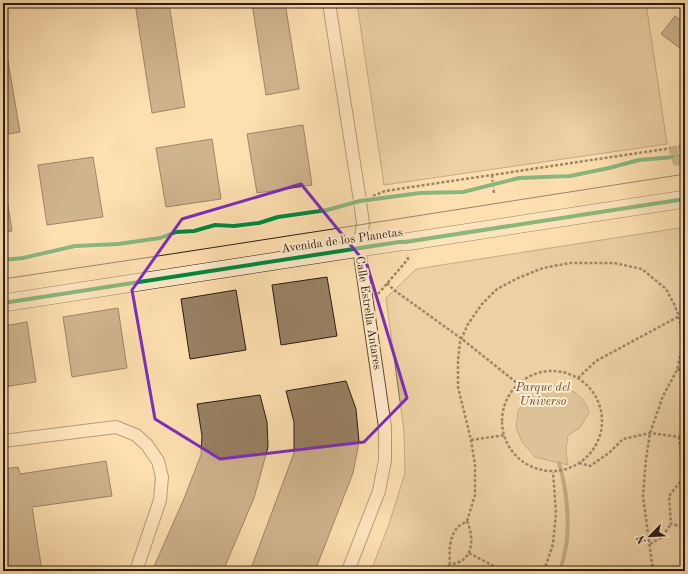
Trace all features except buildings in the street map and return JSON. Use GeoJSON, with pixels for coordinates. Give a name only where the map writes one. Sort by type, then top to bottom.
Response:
{"type":"FeatureCollection","features":[{"type":"Feature","properties":{"kind":"street","name":"Calle Estrella Antares"},"geometry":{"type":"LineString","coordinates":[[329,3],[360,201],[363,224],[359,248],[385,427],[385,460],[379,491],[348,571]]}},
{"type":"Feature","properties":{"kind":"street","name":"Avenida de los Planetas"},"geometry":{"type":"LineString","coordinates":[[3,303],[685,199]]}},
{"type":"Feature","properties":{"kind":"street"},"geometry":{"type":"LineString","coordinates":[[3,441],[116,427],[136,435],[147,445],[158,461],[162,477],[160,500],[136,571]]}},
{"type":"Feature","properties":{"kind":"path"},"geometry":{"type":"LineString","coordinates":[[373,196],[385,191],[685,146]]}},
{"type":"Feature","properties":{"kind":"path"},"geometry":{"type":"LineString","coordinates":[[492,175],[495,184],[494,194]]}},
{"type":"Feature","properties":{"kind":"path"},"geometry":{"type":"LineString","coordinates":[[485,186],[495,184]]}},
{"type":"Feature","properties":{"kind":"path"},"geometry":{"type":"LineString","coordinates":[[360,201],[380,199]]}},
{"type":"Feature","properties":{"kind":"path"},"geometry":{"type":"LineString","coordinates":[[378,294],[408,259]]}},
{"type":"Feature","properties":{"kind":"path"},"geometry":{"type":"LineString","coordinates":[[445,571],[450,564],[449,551],[452,538],[458,527],[467,521],[476,495],[475,465],[471,440],[458,387],[458,361],[462,339],[468,324],[482,304],[496,289],[518,278],[543,268],[570,263],[614,263],[642,269],[666,289],[674,304],[678,316],[683,343],[677,370],[664,396],[650,433],[646,459],[643,496],[653,571]]}},
{"type":"Feature","properties":{"kind":"path"},"geometry":{"type":"LineString","coordinates":[[387,283],[394,290],[462,339],[517,383]]}},
{"type":"Feature","properties":{"kind":"path"},"geometry":{"type":"LineString","coordinates":[[578,378],[596,360],[685,313]]}},
{"type":"Feature","properties":{"kind":"path"},"geometry":{"type":"LineString","coordinates":[[677,370],[685,368]]}},
{"type":"Feature","properties":{"kind":"path"},"geometry":{"type":"LineString","coordinates":[[541,371],[560,371],[578,378],[585,382],[598,399],[602,419],[600,435],[595,447],[587,458],[576,466],[552,472],[529,466],[517,458],[507,443],[501,421],[506,400],[517,383],[528,376],[541,371]]}},
{"type":"Feature","properties":{"kind":"path"},"geometry":{"type":"LineString","coordinates":[[579,463],[590,466],[609,453],[623,439],[650,433],[685,440]]}},
{"type":"Feature","properties":{"kind":"path"},"geometry":{"type":"LineString","coordinates":[[471,440],[505,435]]}},
{"type":"Feature","properties":{"kind":"path"},"geometry":{"type":"LineString","coordinates":[[650,544],[662,537],[671,524],[669,496],[681,481],[682,463],[679,438]]}},
{"type":"Feature","properties":{"kind":"path"},"geometry":{"type":"LineString","coordinates":[[544,571],[553,544],[556,513],[552,472]]}},
{"type":"Feature","properties":{"kind":"path"},"geometry":{"type":"LineString","coordinates":[[681,481],[685,485]]}},
{"type":"Feature","properties":{"kind":"path"},"geometry":{"type":"LineString","coordinates":[[450,564],[458,564],[469,553],[471,535],[467,521]]}},
{"type":"Feature","properties":{"kind":"path"},"geometry":{"type":"LineString","coordinates":[[671,524],[685,527]]}},
{"type":"Feature","properties":{"kind":"path"},"geometry":{"type":"LineString","coordinates":[[469,553],[503,571]]}},
{"type":"Feature","properties":{"kind":"highlighted area"},"geometry":{"type":"Polygon","coordinates":[[[301,184],[367,265],[407,398],[364,442],[220,459],[155,419],[132,290],[182,219],[301,184]]]}},
{"type":"Feature","properties":{"kind":"green space"},"geometry":{"type":"Polygon","coordinates":[[[357,3],[646,3],[667,144],[384,185],[357,3]]]}},
{"type":"Feature","properties":{"kind":"green space","name":"Parque del Universo"},"geometry":{"type":"Polygon","coordinates":[[[685,227],[685,571],[371,571],[389,524],[405,473],[404,431],[386,298],[416,269],[685,227]]]}},
{"type":"Feature","properties":{"kind":"shaded area"},"geometry":{"type":"Polygon","coordinates":[[[556,385],[577,394],[584,401],[589,412],[580,428],[568,435],[566,450],[568,465],[535,457],[522,442],[516,428],[518,411],[527,398],[540,389],[556,385]]]}},
{"type":"Feature","properties":{"kind":"waterway"},"geometry":{"type":"LineString","coordinates":[[559,463],[565,491],[568,530],[567,543],[559,571]]}},
{"type":"Feature","properties":{"kind":"tram line"},"geometry":{"type":"LineString","coordinates":[[3,279],[259,241],[685,174]]}},
{"type":"Feature","properties":{"kind":"cycle path"},"geometry":{"type":"LineString","coordinates":[[3,260],[23,258],[75,246],[118,244],[160,238],[176,232],[194,231],[215,225],[234,226],[259,223],[278,217],[327,210],[360,201],[420,193],[463,192],[519,178],[570,176],[639,160],[685,156]]}},
{"type":"Feature","properties":{"kind":"cycle path"},"geometry":{"type":"LineString","coordinates":[[3,303],[685,199]]}}]}
